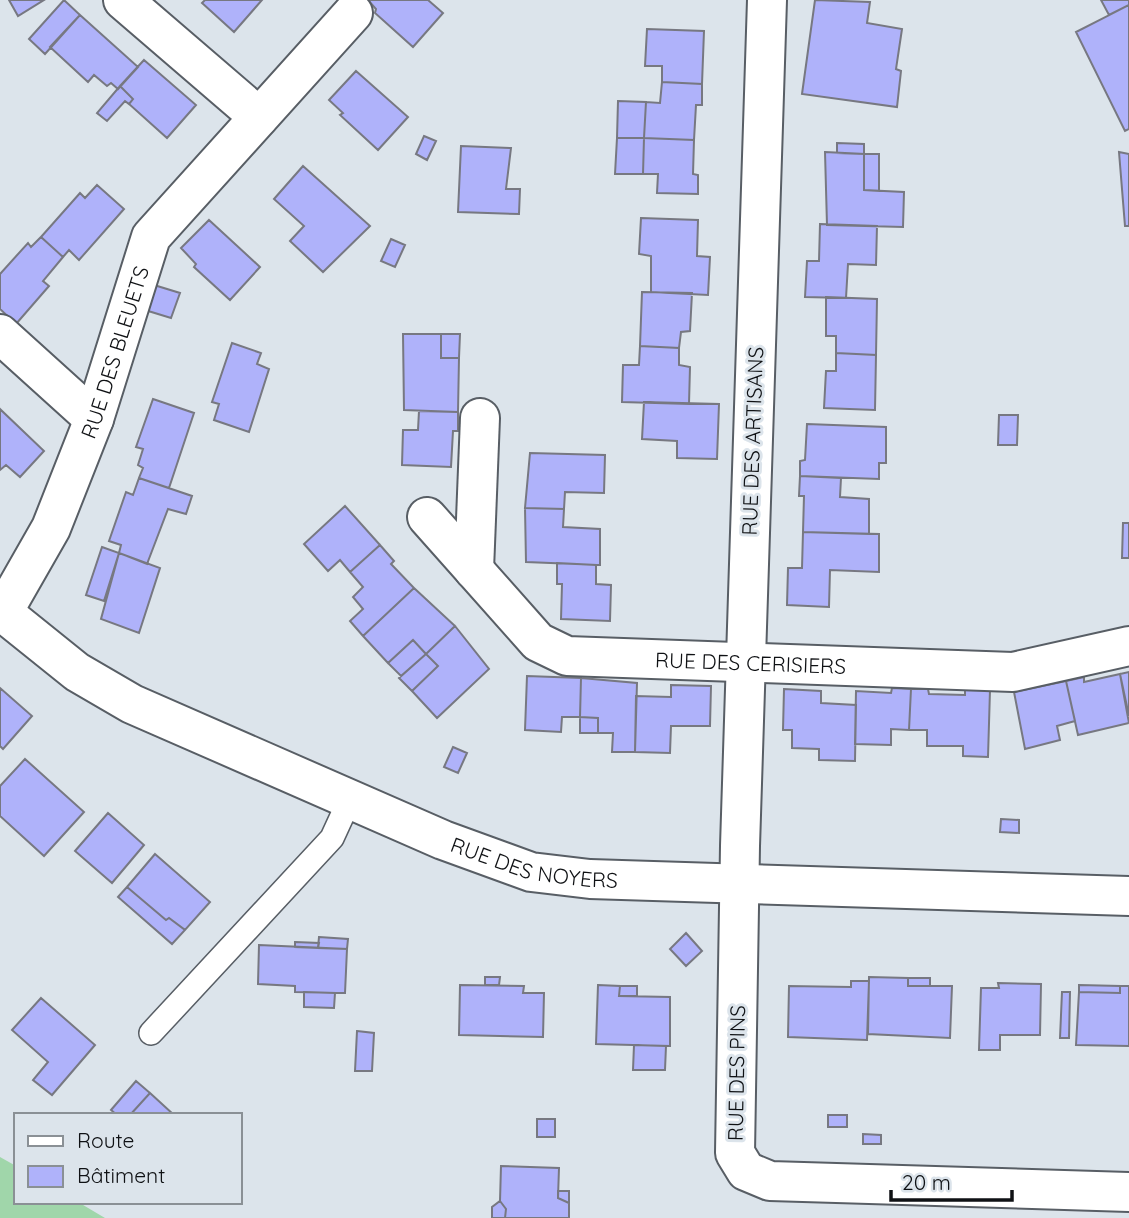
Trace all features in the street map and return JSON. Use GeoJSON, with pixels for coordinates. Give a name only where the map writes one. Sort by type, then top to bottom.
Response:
{"type":"FeatureCollection","features":[{"type":"Feature","properties":{"kind":"street"},"geometry":{"type":"LineString","coordinates":[[123,0],[259,117]]}},
{"type":"Feature","properties":{"kind":"street","name":"RUE DES ARTISANS"},"geometry":{"type":"LineString","coordinates":[[739,881],[767,0]]}},
{"type":"Feature","properties":{"kind":"street","name":"RUE DES BLEUETS"},"geometry":{"type":"LineString","coordinates":[[1,611],[51,528],[94,419],[151,237],[353,13]]}},
{"type":"Feature","properties":{"kind":"street"},"geometry":{"type":"LineString","coordinates":[[0,334],[94,419]]}},
{"type":"Feature","properties":{"kind":"street"},"geometry":{"type":"LineString","coordinates":[[474,570],[480,418]]}},
{"type":"Feature","properties":{"kind":"street","name":"RUE DES CERISIERS"},"geometry":{"type":"LineString","coordinates":[[427,517],[538,642],[567,656],[1013,672],[1129,646]]}},
{"type":"Feature","properties":{"kind":"street","name":"RUE DES NOYERS"},"geometry":{"type":"LineString","coordinates":[[1,611],[77,672],[132,704],[349,801],[531,872],[590,879],[739,881],[1129,896]]}},
{"type":"Feature","properties":{"kind":"street","name":"RUE DES PINS"},"geometry":{"type":"LineString","coordinates":[[739,881],[735,1153],[746,1171],[770,1181],[1129,1192]]}},
{"type":"Feature","properties":{"kind":"lane"},"geometry":{"type":"LineString","coordinates":[[151,1033],[332,838],[349,801]]}},
{"type":"Feature","properties":{"kind":"green space"},"geometry":{"type":"Polygon","coordinates":[[[0,1157],[14,1165],[14,1204],[81,1204],[105,1218],[0,1218],[0,1157]]]}},
{"type":"Feature","properties":{"kind":"building"},"geometry":{"type":"Polygon","coordinates":[[[9,0],[44,0],[18,16],[9,0]]]}},
{"type":"Feature","properties":{"kind":"building"},"geometry":{"type":"Polygon","coordinates":[[[64,0],[80,15],[45,54],[29,39],[64,0]]]}},
{"type":"Feature","properties":{"kind":"building"},"geometry":{"type":"Polygon","coordinates":[[[205,0],[262,0],[234,32],[202,3],[205,0]]]}},
{"type":"Feature","properties":{"kind":"building"},"geometry":{"type":"Polygon","coordinates":[[[368,0],[428,0],[443,13],[413,47],[375,13],[376,9],[368,0]]]}},
{"type":"Feature","properties":{"kind":"building"},"geometry":{"type":"Polygon","coordinates":[[[815,0],[870,2],[867,23],[902,29],[896,69],[901,71],[897,107],[802,94],[815,0]]]}},
{"type":"Feature","properties":{"kind":"building"},"geometry":{"type":"Polygon","coordinates":[[[1101,0],[1129,0],[1129,5],[1109,15],[1101,0]]]}},
{"type":"Feature","properties":{"kind":"building"},"geometry":{"type":"Polygon","coordinates":[[[1129,5],[1129,129],[1125,131],[1076,32],[1129,5]]]}},
{"type":"Feature","properties":{"kind":"building"},"geometry":{"type":"Polygon","coordinates":[[[80,15],[138,67],[118,89],[111,83],[107,86],[94,75],[88,82],[50,47],[80,15]]]}},
{"type":"Feature","properties":{"kind":"building"},"geometry":{"type":"Polygon","coordinates":[[[647,29],[704,31],[702,84],[662,82],[662,66],[645,66],[647,29]]]}},
{"type":"Feature","properties":{"kind":"building"},"geometry":{"type":"Polygon","coordinates":[[[144,60],[196,105],[167,138],[129,104],[133,99],[120,86],[144,60]]]}},
{"type":"Feature","properties":{"kind":"building"},"geometry":{"type":"Polygon","coordinates":[[[356,71],[408,117],[378,150],[340,115],[343,113],[329,100],[356,71]]]}},
{"type":"Feature","properties":{"kind":"building"},"geometry":{"type":"Polygon","coordinates":[[[662,82],[702,84],[702,105],[696,105],[694,140],[644,138],[646,102],[660,103],[662,82]]]}},
{"type":"Feature","properties":{"kind":"building"},"geometry":{"type":"Polygon","coordinates":[[[120,86],[133,99],[129,104],[125,101],[107,121],[97,113],[120,86]]]}},
{"type":"Feature","properties":{"kind":"building"},"geometry":{"type":"Polygon","coordinates":[[[618,101],[646,102],[644,138],[617,138],[618,101]]]}},
{"type":"Feature","properties":{"kind":"building"},"geometry":{"type":"Polygon","coordinates":[[[424,136],[436,141],[427,160],[416,154],[424,136]]]}},
{"type":"Feature","properties":{"kind":"building"},"geometry":{"type":"Polygon","coordinates":[[[617,138],[644,138],[643,174],[615,174],[617,138]]]}},
{"type":"Feature","properties":{"kind":"building"},"geometry":{"type":"Polygon","coordinates":[[[644,138],[694,140],[693,174],[698,175],[698,194],[657,193],[658,174],[643,174],[644,138]]]}},
{"type":"Feature","properties":{"kind":"building"},"geometry":{"type":"Polygon","coordinates":[[[837,143],[864,144],[864,154],[837,153],[837,143]]]}},
{"type":"Feature","properties":{"kind":"building"},"geometry":{"type":"Polygon","coordinates":[[[461,146],[511,148],[506,189],[520,189],[519,214],[458,212],[461,146]]]}},
{"type":"Feature","properties":{"kind":"building"},"geometry":{"type":"Polygon","coordinates":[[[825,152],[864,154],[864,190],[904,192],[903,227],[827,225],[825,152]]]}},
{"type":"Feature","properties":{"kind":"building"},"geometry":{"type":"Polygon","coordinates":[[[1119,152],[1129,154],[1129,226],[1125,226],[1119,152]]]}},
{"type":"Feature","properties":{"kind":"building"},"geometry":{"type":"Polygon","coordinates":[[[864,154],[879,154],[879,191],[864,190],[864,154]]]}},
{"type":"Feature","properties":{"kind":"building"},"geometry":{"type":"Polygon","coordinates":[[[303,166],[370,226],[323,272],[290,241],[304,226],[274,199],[303,166]]]}},
{"type":"Feature","properties":{"kind":"building"},"geometry":{"type":"Polygon","coordinates":[[[97,185],[124,209],[79,260],[69,250],[63,257],[41,237],[80,193],[85,198],[97,185]]]}},
{"type":"Feature","properties":{"kind":"building"},"geometry":{"type":"Polygon","coordinates":[[[641,218],[698,220],[697,256],[710,257],[708,295],[651,292],[651,256],[639,254],[641,218]]]}},
{"type":"Feature","properties":{"kind":"building"},"geometry":{"type":"Polygon","coordinates":[[[209,220],[260,267],[230,300],[194,267],[196,264],[181,248],[209,220]]]}},
{"type":"Feature","properties":{"kind":"building"},"geometry":{"type":"Polygon","coordinates":[[[820,224],[877,226],[876,265],[848,264],[846,298],[805,297],[807,261],[819,261],[820,224]]]}},
{"type":"Feature","properties":{"kind":"building"},"geometry":{"type":"Polygon","coordinates":[[[41,237],[63,257],[43,281],[49,286],[16,324],[0,309],[0,274],[28,243],[31,247],[41,237]]]}},
{"type":"Feature","properties":{"kind":"building"},"geometry":{"type":"Polygon","coordinates":[[[391,239],[405,245],[395,267],[381,261],[391,239]]]}},
{"type":"Feature","properties":{"kind":"building"},"geometry":{"type":"Polygon","coordinates":[[[154,285],[180,293],[171,318],[145,310],[154,285]]]}},
{"type":"Feature","properties":{"kind":"building"},"geometry":{"type":"Polygon","coordinates":[[[642,292],[692,293],[690,331],[681,332],[679,348],[640,346],[642,292]]]}},
{"type":"Feature","properties":{"kind":"building"},"geometry":{"type":"Polygon","coordinates":[[[826,297],[877,299],[876,355],[836,353],[836,336],[826,336],[826,297]]]}},
{"type":"Feature","properties":{"kind":"building"},"geometry":{"type":"Polygon","coordinates":[[[403,334],[441,334],[441,358],[459,358],[458,412],[404,410],[403,334]]]}},
{"type":"Feature","properties":{"kind":"building"},"geometry":{"type":"Polygon","coordinates":[[[441,334],[460,334],[459,358],[441,358],[441,334]]]}},
{"type":"Feature","properties":{"kind":"building"},"geometry":{"type":"Polygon","coordinates":[[[232,343],[261,353],[257,364],[269,369],[249,432],[214,420],[219,404],[212,402],[232,343]]]}},
{"type":"Feature","properties":{"kind":"building"},"geometry":{"type":"Polygon","coordinates":[[[640,346],[679,348],[679,365],[690,367],[689,404],[622,402],[623,365],[639,365],[640,346]]]}},
{"type":"Feature","properties":{"kind":"building"},"geometry":{"type":"Polygon","coordinates":[[[836,353],[876,355],[875,410],[824,408],[826,371],[836,371],[836,353]]]}},
{"type":"Feature","properties":{"kind":"building"},"geometry":{"type":"Polygon","coordinates":[[[153,399],[194,413],[169,488],[139,478],[143,468],[138,465],[143,449],[136,447],[153,399]]]}},
{"type":"Feature","properties":{"kind":"building"},"geometry":{"type":"Polygon","coordinates":[[[644,402],[719,404],[717,459],[677,458],[677,441],[642,439],[644,402]]]}},
{"type":"Feature","properties":{"kind":"building"},"geometry":{"type":"Polygon","coordinates":[[[0,409],[44,451],[20,477],[6,465],[0,470],[0,409]]]}},
{"type":"Feature","properties":{"kind":"building"},"geometry":{"type":"Polygon","coordinates":[[[419,411],[458,412],[458,431],[453,431],[451,467],[402,465],[403,430],[418,430],[419,411]]]}},
{"type":"Feature","properties":{"kind":"building"},"geometry":{"type":"Polygon","coordinates":[[[999,415],[1018,415],[1017,445],[998,445],[999,415]]]}},
{"type":"Feature","properties":{"kind":"building"},"geometry":{"type":"Polygon","coordinates":[[[807,424],[886,427],[886,463],[879,463],[879,479],[800,476],[800,461],[805,460],[807,424]]]}},
{"type":"Feature","properties":{"kind":"building"},"geometry":{"type":"Polygon","coordinates":[[[530,453],[605,455],[604,493],[565,492],[564,509],[525,508],[530,453]]]}},
{"type":"Feature","properties":{"kind":"building"},"geometry":{"type":"Polygon","coordinates":[[[800,476],[841,478],[840,497],[869,499],[869,534],[803,532],[804,496],[799,496],[800,476]]]}},
{"type":"Feature","properties":{"kind":"building"},"geometry":{"type":"Polygon","coordinates":[[[139,478],[192,496],[186,514],[168,509],[147,564],[119,553],[121,545],[109,541],[126,492],[133,495],[139,478]]]}},
{"type":"Feature","properties":{"kind":"building"},"geometry":{"type":"Polygon","coordinates":[[[345,506],[380,545],[350,572],[340,560],[328,571],[304,544],[345,506]]]}},
{"type":"Feature","properties":{"kind":"building"},"geometry":{"type":"Polygon","coordinates":[[[525,508],[564,509],[563,527],[600,529],[600,565],[526,562],[525,508]]]}},
{"type":"Feature","properties":{"kind":"building"},"geometry":{"type":"Polygon","coordinates":[[[1123,523],[1129,523],[1129,558],[1122,558],[1123,523]]]}},
{"type":"Feature","properties":{"kind":"building"},"geometry":{"type":"Polygon","coordinates":[[[803,532],[879,534],[879,572],[830,570],[829,607],[787,605],[788,568],[802,568],[803,532]]]}},
{"type":"Feature","properties":{"kind":"building"},"geometry":{"type":"Polygon","coordinates":[[[380,545],[394,561],[391,564],[414,588],[363,636],[350,621],[363,609],[353,597],[363,587],[350,572],[380,545]]]}},
{"type":"Feature","properties":{"kind":"building"},"geometry":{"type":"Polygon","coordinates":[[[102,547],[119,553],[104,601],[86,595],[102,547]]]}},
{"type":"Feature","properties":{"kind":"building"},"geometry":{"type":"Polygon","coordinates":[[[119,553],[160,568],[139,633],[101,619],[119,553]]]}},
{"type":"Feature","properties":{"kind":"building"},"geometry":{"type":"Polygon","coordinates":[[[557,563],[596,565],[596,584],[611,585],[610,621],[561,619],[562,584],[557,584],[557,563]]]}},
{"type":"Feature","properties":{"kind":"building"},"geometry":{"type":"Polygon","coordinates":[[[414,588],[455,626],[426,654],[413,640],[388,663],[363,636],[414,588]]]}},
{"type":"Feature","properties":{"kind":"building"},"geometry":{"type":"Polygon","coordinates":[[[455,626],[489,669],[437,718],[412,691],[438,666],[426,654],[455,626]]]}},
{"type":"Feature","properties":{"kind":"building"},"geometry":{"type":"Polygon","coordinates":[[[413,640],[426,654],[401,676],[388,663],[413,640]]]}},
{"type":"Feature","properties":{"kind":"building"},"geometry":{"type":"Polygon","coordinates":[[[426,654],[438,666],[412,691],[399,678],[426,654]]]}},
{"type":"Feature","properties":{"kind":"building"},"geometry":{"type":"Polygon","coordinates":[[[1129,672],[1129,716],[1120,674],[1129,672]]]}},
{"type":"Feature","properties":{"kind":"building"},"geometry":{"type":"Polygon","coordinates":[[[1120,674],[1129,723],[1078,735],[1066,681],[1084,677],[1084,682],[1120,674]]]}},
{"type":"Feature","properties":{"kind":"building"},"geometry":{"type":"Polygon","coordinates":[[[527,676],[581,678],[580,717],[562,717],[561,732],[525,730],[527,676]]]}},
{"type":"Feature","properties":{"kind":"building"},"geometry":{"type":"Polygon","coordinates":[[[581,678],[637,683],[635,752],[612,752],[613,733],[598,733],[598,718],[580,717],[581,678]]]}},
{"type":"Feature","properties":{"kind":"building"},"geometry":{"type":"Polygon","coordinates":[[[1066,681],[1075,721],[1057,726],[1060,740],[1025,749],[1014,692],[1066,681]]]}},
{"type":"Feature","properties":{"kind":"building"},"geometry":{"type":"Polygon","coordinates":[[[671,685],[711,686],[710,726],[671,726],[670,753],[635,752],[636,696],[671,697],[671,685]]]}},
{"type":"Feature","properties":{"kind":"building"},"geometry":{"type":"Polygon","coordinates":[[[0,688],[32,716],[3,749],[0,746],[0,688]]]}},
{"type":"Feature","properties":{"kind":"building"},"geometry":{"type":"Polygon","coordinates":[[[892,688],[911,689],[909,730],[891,729],[891,745],[855,744],[856,691],[891,693],[892,688]]]}},
{"type":"Feature","properties":{"kind":"building"},"geometry":{"type":"Polygon","coordinates":[[[784,689],[821,691],[821,703],[856,705],[855,761],[819,760],[819,749],[792,748],[792,730],[783,730],[784,689]]]}},
{"type":"Feature","properties":{"kind":"building"},"geometry":{"type":"Polygon","coordinates":[[[911,689],[928,689],[929,694],[965,695],[965,689],[990,690],[988,757],[963,756],[963,746],[927,746],[927,730],[909,730],[911,689]]]}},
{"type":"Feature","properties":{"kind":"building"},"geometry":{"type":"Polygon","coordinates":[[[580,717],[598,718],[598,733],[580,733],[580,717]]]}},
{"type":"Feature","properties":{"kind":"building"},"geometry":{"type":"Polygon","coordinates":[[[453,747],[467,753],[458,773],[444,767],[453,747]]]}},
{"type":"Feature","properties":{"kind":"building"},"geometry":{"type":"Polygon","coordinates":[[[25,759],[84,812],[44,856],[0,816],[0,786],[25,759]]]}},
{"type":"Feature","properties":{"kind":"building"},"geometry":{"type":"Polygon","coordinates":[[[108,813],[144,845],[112,883],[75,851],[108,813]]]}},
{"type":"Feature","properties":{"kind":"building"},"geometry":{"type":"Polygon","coordinates":[[[1001,819],[1019,820],[1019,833],[1000,832],[1001,819]]]}},
{"type":"Feature","properties":{"kind":"building"},"geometry":{"type":"Polygon","coordinates":[[[155,854],[210,902],[185,930],[169,918],[166,920],[127,887],[155,854]]]}},
{"type":"Feature","properties":{"kind":"building"},"geometry":{"type":"Polygon","coordinates":[[[127,887],[166,920],[169,918],[185,930],[172,944],[118,897],[127,887]]]}},
{"type":"Feature","properties":{"kind":"building"},"geometry":{"type":"Polygon","coordinates":[[[686,933],[702,951],[686,966],[670,949],[686,933]]]}},
{"type":"Feature","properties":{"kind":"building"},"geometry":{"type":"Polygon","coordinates":[[[319,937],[348,939],[347,949],[318,948],[319,937]]]}},
{"type":"Feature","properties":{"kind":"building"},"geometry":{"type":"Polygon","coordinates":[[[295,942],[319,943],[318,948],[295,947],[295,942]]]}},
{"type":"Feature","properties":{"kind":"building"},"geometry":{"type":"Polygon","coordinates":[[[259,945],[347,949],[345,993],[295,992],[295,986],[258,984],[259,945]]]}},
{"type":"Feature","properties":{"kind":"building"},"geometry":{"type":"Polygon","coordinates":[[[485,977],[500,977],[499,985],[485,985],[485,977]]]}},
{"type":"Feature","properties":{"kind":"building"},"geometry":{"type":"Polygon","coordinates":[[[869,977],[908,978],[908,986],[952,986],[950,1038],[868,1034],[869,977]]]}},
{"type":"Feature","properties":{"kind":"building"},"geometry":{"type":"Polygon","coordinates":[[[908,978],[930,978],[930,986],[908,986],[908,978]]]}},
{"type":"Feature","properties":{"kind":"building"},"geometry":{"type":"Polygon","coordinates":[[[851,981],[869,981],[867,1040],[788,1037],[789,986],[851,987],[851,981]]]}},
{"type":"Feature","properties":{"kind":"building"},"geometry":{"type":"Polygon","coordinates":[[[998,983],[1041,984],[1040,1035],[1000,1035],[1000,1050],[979,1050],[981,988],[999,988],[998,983]]]}},
{"type":"Feature","properties":{"kind":"building"},"geometry":{"type":"Polygon","coordinates":[[[460,985],[524,986],[523,993],[544,993],[543,1037],[459,1035],[460,985]]]}},
{"type":"Feature","properties":{"kind":"building"},"geometry":{"type":"Polygon","coordinates":[[[598,985],[620,986],[619,996],[670,997],[670,1046],[596,1044],[598,985]]]}},
{"type":"Feature","properties":{"kind":"building"},"geometry":{"type":"Polygon","coordinates":[[[1079,985],[1120,986],[1120,993],[1079,992],[1079,985]]]}},
{"type":"Feature","properties":{"kind":"building"},"geometry":{"type":"Polygon","coordinates":[[[620,986],[637,986],[637,996],[619,996],[620,986]]]}},
{"type":"Feature","properties":{"kind":"building"},"geometry":{"type":"Polygon","coordinates":[[[1120,986],[1129,986],[1129,1046],[1076,1045],[1079,992],[1120,993],[1120,986]]]}},
{"type":"Feature","properties":{"kind":"building"},"geometry":{"type":"Polygon","coordinates":[[[304,992],[335,993],[334,1008],[304,1007],[304,992]]]}},
{"type":"Feature","properties":{"kind":"building"},"geometry":{"type":"Polygon","coordinates":[[[1062,992],[1070,992],[1069,1038],[1060,1038],[1062,992]]]}},
{"type":"Feature","properties":{"kind":"building"},"geometry":{"type":"Polygon","coordinates":[[[41,998],[95,1045],[52,1095],[33,1080],[48,1062],[12,1030],[41,998]]]}},
{"type":"Feature","properties":{"kind":"building"},"geometry":{"type":"Polygon","coordinates":[[[357,1031],[374,1033],[372,1071],[355,1071],[357,1031]]]}},
{"type":"Feature","properties":{"kind":"building"},"geometry":{"type":"Polygon","coordinates":[[[634,1045],[666,1046],[665,1070],[633,1070],[634,1045]]]}},
{"type":"Feature","properties":{"kind":"building"},"geometry":{"type":"Polygon","coordinates":[[[136,1081],[150,1093],[132,1113],[115,1113],[111,1110],[136,1081]]]}},
{"type":"Feature","properties":{"kind":"building"},"geometry":{"type":"Polygon","coordinates":[[[150,1093],[172,1113],[132,1113],[150,1093]]]}},
{"type":"Feature","properties":{"kind":"building"},"geometry":{"type":"Polygon","coordinates":[[[828,1115],[847,1115],[847,1127],[828,1127],[828,1115]]]}},
{"type":"Feature","properties":{"kind":"building"},"geometry":{"type":"Polygon","coordinates":[[[537,1119],[555,1119],[555,1137],[537,1137],[537,1119]]]}},
{"type":"Feature","properties":{"kind":"building"},"geometry":{"type":"Polygon","coordinates":[[[863,1134],[881,1135],[881,1144],[863,1144],[863,1134]]]}},
{"type":"Feature","properties":{"kind":"building"},"geometry":{"type":"Polygon","coordinates":[[[501,1166],[559,1168],[558,1198],[569,1203],[569,1218],[505,1218],[506,1209],[500,1201],[501,1166]]]}},
{"type":"Feature","properties":{"kind":"building"},"geometry":{"type":"Polygon","coordinates":[[[558,1191],[569,1191],[569,1203],[558,1198],[558,1191]]]}},
{"type":"Feature","properties":{"kind":"building"},"geometry":{"type":"Polygon","coordinates":[[[500,1201],[506,1209],[505,1218],[492,1218],[492,1207],[500,1201]]]}}]}
